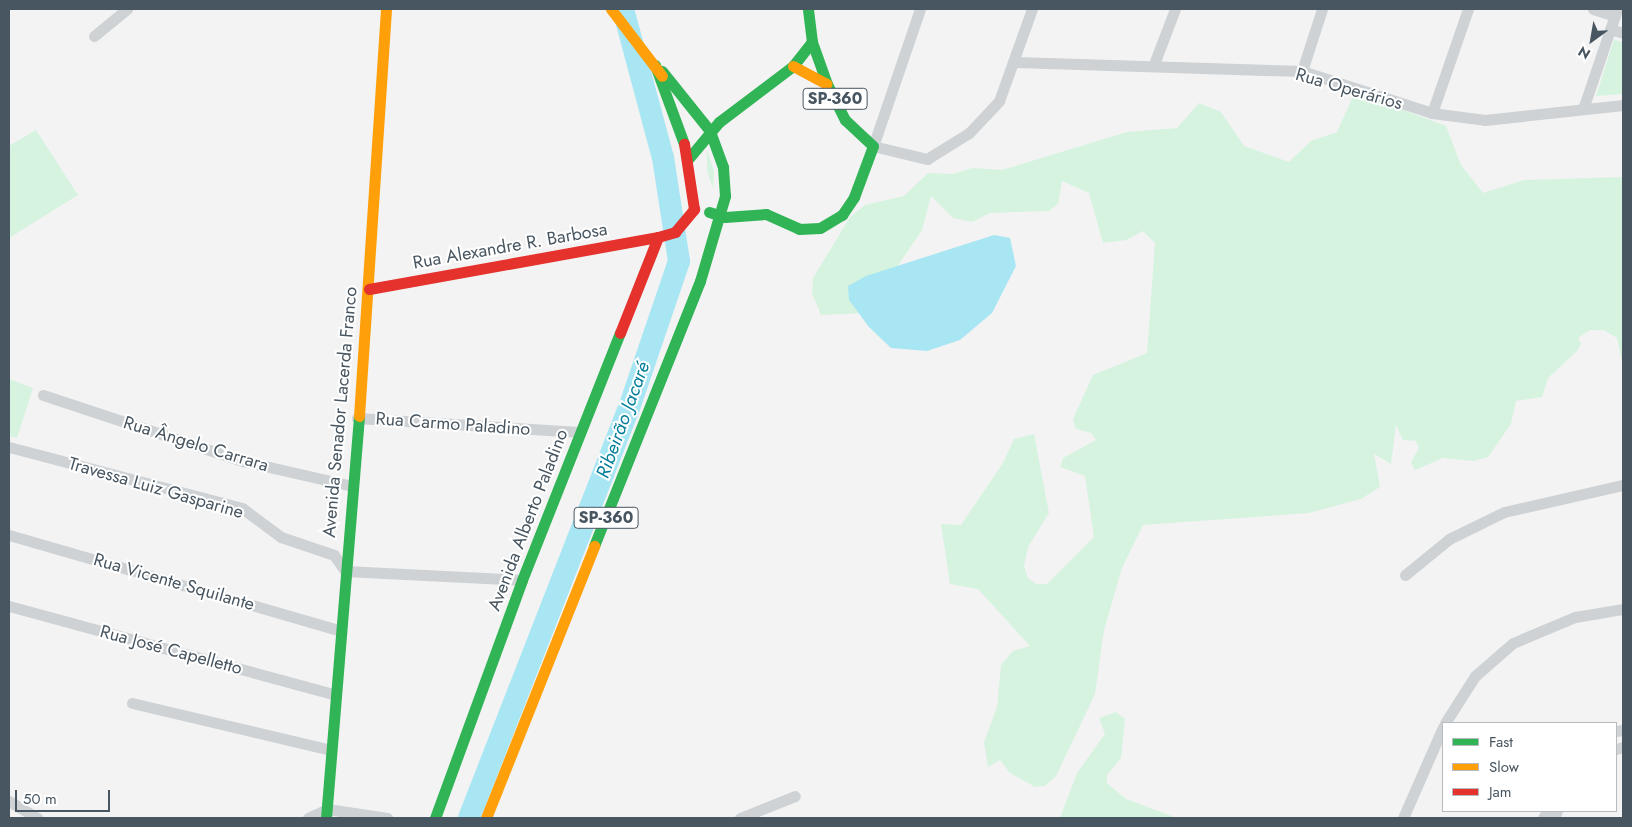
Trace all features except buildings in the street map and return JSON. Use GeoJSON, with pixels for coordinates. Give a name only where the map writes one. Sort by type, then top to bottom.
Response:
{"type":"FeatureCollection","features":[{"type":"Feature","properties":{"kind":"main road","name":"Avenida Senador Lacerda Franco"},"geometry":{"type":"LineString","coordinates":[[326,813],[356,418],[369,289],[386,9]]}},
{"type":"Feature","properties":{"kind":"main road","name":"SP-360"},"geometry":{"type":"LineString","coordinates":[[808,9],[812,42],[827,84],[845,120],[873,146]]}},
{"type":"Feature","properties":{"kind":"main road"},"geometry":{"type":"LineString","coordinates":[[612,10],[710,131],[726,185],[719,216]]}},
{"type":"Feature","properties":{"kind":"main road"},"geometry":{"type":"LineString","coordinates":[[689,158],[695,147],[710,131],[793,66],[812,42]]}},
{"type":"Feature","properties":{"kind":"main road"},"geometry":{"type":"LineString","coordinates":[[656,65],[677,99],[695,147],[698,193],[706,210],[719,216],[766,214],[799,229],[830,224],[854,198],[873,146]]}},
{"type":"Feature","properties":{"kind":"main road"},"geometry":{"type":"LineString","coordinates":[[656,65],[689,158],[694,209],[686,223],[661,236]]}},
{"type":"Feature","properties":{"kind":"main road"},"geometry":{"type":"LineString","coordinates":[[793,66],[827,84]]}},
{"type":"Feature","properties":{"kind":"main road","name":"SP-360"},"geometry":{"type":"LineString","coordinates":[[486,818],[700,281],[719,216]]}},
{"type":"Feature","properties":{"kind":"main road","name":"Rua Alexandre R. Barbosa"},"geometry":{"type":"LineString","coordinates":[[369,289],[661,236]]}},
{"type":"Feature","properties":{"kind":"main road","name":"Avenida Alberto Paladino"},"geometry":{"type":"LineString","coordinates":[[435,818],[522,580],[580,432],[661,236]]}},
{"type":"Feature","properties":{"kind":"street"},"geometry":{"type":"LineString","coordinates":[[94,36],[126,9]]}},
{"type":"Feature","properties":{"kind":"street"},"geometry":{"type":"LineString","coordinates":[[920,9],[873,146],[911,158],[938,154],[986,117],[999,101],[1032,9]]}},
{"type":"Feature","properties":{"kind":"street"},"geometry":{"type":"LineString","coordinates":[[1154,64],[1175,9]]}},
{"type":"Feature","properties":{"kind":"street"},"geometry":{"type":"LineString","coordinates":[[1302,71],[1322,9]]}},
{"type":"Feature","properties":{"kind":"street"},"geometry":{"type":"LineString","coordinates":[[1432,113],[1468,9]]}},
{"type":"Feature","properties":{"kind":"street"},"geometry":{"type":"LineString","coordinates":[[1583,109],[1616,12],[1593,9]]}},
{"type":"Feature","properties":{"kind":"street"},"geometry":{"type":"LineString","coordinates":[[1610,29],[1623,33]]}},
{"type":"Feature","properties":{"kind":"street","name":"Rua Operários"},"geometry":{"type":"LineString","coordinates":[[1013,62],[1154,64],[1302,71],[1432,113],[1485,120],[1623,106]]}},
{"type":"Feature","properties":{"kind":"street","name":"Rua Ângelo Carrara"},"geometry":{"type":"LineString","coordinates":[[43,396],[243,460],[352,486]]}},
{"type":"Feature","properties":{"kind":"street","name":"Rua Carmo Paladino"},"geometry":{"type":"LineString","coordinates":[[356,418],[580,432]]}},
{"type":"Feature","properties":{"kind":"street","name":"Travessa Luiz Gasparine"},"geometry":{"type":"LineString","coordinates":[[9,447],[242,508],[281,536],[334,555],[345,572]]}},
{"type":"Feature","properties":{"kind":"street"},"geometry":{"type":"LineString","coordinates":[[1405,575],[1449,539],[1504,512],[1623,485]]}},
{"type":"Feature","properties":{"kind":"street","name":"Rua Vicente Squilante"},"geometry":{"type":"LineString","coordinates":[[9,535],[339,630]]}},
{"type":"Feature","properties":{"kind":"street"},"geometry":{"type":"LineString","coordinates":[[345,572],[522,580]]}},
{"type":"Feature","properties":{"kind":"street","name":"Rua José Capelletto"},"geometry":{"type":"LineString","coordinates":[[9,606],[334,694]]}},
{"type":"Feature","properties":{"kind":"street"},"geometry":{"type":"LineString","coordinates":[[1446,722],[1475,676],[1514,643],[1575,617],[1623,609]]}},
{"type":"Feature","properties":{"kind":"street"},"geometry":{"type":"LineString","coordinates":[[132,703],[331,750]]}},
{"type":"Feature","properties":{"kind":"street"},"geometry":{"type":"LineString","coordinates":[[1403,818],[1442,729]]}},
{"type":"Feature","properties":{"kind":"street"},"geometry":{"type":"LineString","coordinates":[[740,818],[795,796]]}},
{"type":"Feature","properties":{"kind":"street"},"geometry":{"type":"LineString","coordinates":[[9,801],[37,818]]}},
{"type":"Feature","properties":{"kind":"street"},"geometry":{"type":"LineString","coordinates":[[308,818],[326,813],[387,818]]}},
{"type":"Feature","properties":{"kind":"green space"},"geometry":{"type":"Polygon","coordinates":[[[1614,40],[1623,42],[1623,94],[1596,96],[1614,40]]]}},
{"type":"Feature","properties":{"kind":"green space"},"geometry":{"type":"Polygon","coordinates":[[[1355,92],[1446,126],[1461,165],[1483,193],[1524,180],[1623,177],[1623,366],[1617,338],[1604,330],[1590,330],[1578,338],[1581,344],[1577,351],[1548,378],[1542,397],[1516,401],[1511,424],[1488,457],[1474,461],[1443,458],[1415,470],[1411,462],[1419,448],[1416,441],[1403,440],[1396,425],[1391,464],[1374,454],[1380,487],[1361,499],[1309,513],[1143,525],[1122,568],[1104,630],[1095,694],[1056,776],[1045,786],[1035,787],[1010,773],[1000,760],[988,767],[984,742],[997,707],[1001,665],[1013,651],[1030,646],[978,589],[950,584],[941,524],[961,525],[1003,463],[1014,439],[1034,434],[1049,513],[1028,547],[1024,566],[1028,578],[1036,584],[1047,584],[1094,537],[1085,476],[1060,467],[1063,458],[1096,440],[1091,433],[1076,429],[1073,419],[1093,375],[1147,353],[1155,243],[1143,231],[1126,240],[1103,243],[1089,193],[1062,181],[1058,204],[1049,211],[990,213],[972,222],[953,218],[931,196],[922,230],[866,313],[821,315],[812,293],[813,278],[850,217],[865,205],[904,196],[928,173],[953,174],[972,168],[1002,170],[1127,132],[1177,128],[1199,103],[1221,112],[1244,146],[1289,162],[1311,141],[1337,132],[1355,92]]]}},
{"type":"Feature","properties":{"kind":"green space"},"geometry":{"type":"Polygon","coordinates":[[[36,130],[78,195],[9,238],[9,146],[36,130]]]}},
{"type":"Feature","properties":{"kind":"green space"},"geometry":{"type":"Polygon","coordinates":[[[707,150],[714,171],[713,188],[707,171],[707,150]]]}},
{"type":"Feature","properties":{"kind":"green space"},"geometry":{"type":"Polygon","coordinates":[[[9,379],[33,388],[17,438],[9,436],[9,379]]]}},
{"type":"Feature","properties":{"kind":"green space"},"geometry":{"type":"Polygon","coordinates":[[[1116,712],[1125,719],[1121,758],[1107,775],[1107,783],[1126,799],[1177,818],[1060,818],[1077,773],[1105,734],[1099,718],[1116,712]]]}},
{"type":"Feature","properties":{"kind":"water"},"geometry":{"type":"Polygon","coordinates":[[[994,235],[1010,238],[1016,266],[992,313],[960,340],[927,351],[891,348],[869,327],[849,300],[848,286],[866,276],[994,235]]]}},
{"type":"Feature","properties":{"kind":"waterway","name":"Ribeirão Jacaré"},"geometry":{"type":"LineString","coordinates":[[469,818],[628,411],[679,261],[663,158],[623,9]]}},
{"type":"Feature","properties":{"kind":"traffic: fast"},"geometry":{"type":"LineString","coordinates":[[709,212],[725,217],[766,214],[799,229],[820,228],[842,215],[854,197],[873,146],[845,120],[827,84],[812,42],[808,9]]}},
{"type":"Feature","properties":{"kind":"traffic: fast"},"geometry":{"type":"LineString","coordinates":[[689,158],[719,122],[793,66],[812,42]]}},
{"type":"Feature","properties":{"kind":"traffic: fast"},"geometry":{"type":"LineString","coordinates":[[655,65],[684,144]]}},
{"type":"Feature","properties":{"kind":"traffic: fast"},"geometry":{"type":"LineString","coordinates":[[594,546],[700,281],[725,196],[723,167],[710,131],[662,71]]}},
{"type":"Feature","properties":{"kind":"traffic: fast"},"geometry":{"type":"LineString","coordinates":[[435,818],[522,580],[620,333]]}},
{"type":"Feature","properties":{"kind":"traffic: fast"},"geometry":{"type":"LineString","coordinates":[[326,818],[359,416]]}},
{"type":"Feature","properties":{"kind":"traffic: slow"},"geometry":{"type":"LineString","coordinates":[[359,416],[386,9]]}},
{"type":"Feature","properties":{"kind":"traffic: slow"},"geometry":{"type":"LineString","coordinates":[[611,9],[662,76]]}},
{"type":"Feature","properties":{"kind":"traffic: slow"},"geometry":{"type":"LineString","coordinates":[[793,66],[827,84]]}},
{"type":"Feature","properties":{"kind":"traffic: slow"},"geometry":{"type":"LineString","coordinates":[[486,818],[594,546]]}},
{"type":"Feature","properties":{"kind":"traffic: jam"},"geometry":{"type":"LineString","coordinates":[[620,333],[658,237],[675,232],[694,209],[684,144]]}},
{"type":"Feature","properties":{"kind":"traffic: jam"},"geometry":{"type":"LineString","coordinates":[[369,289],[658,237]]}}]}
